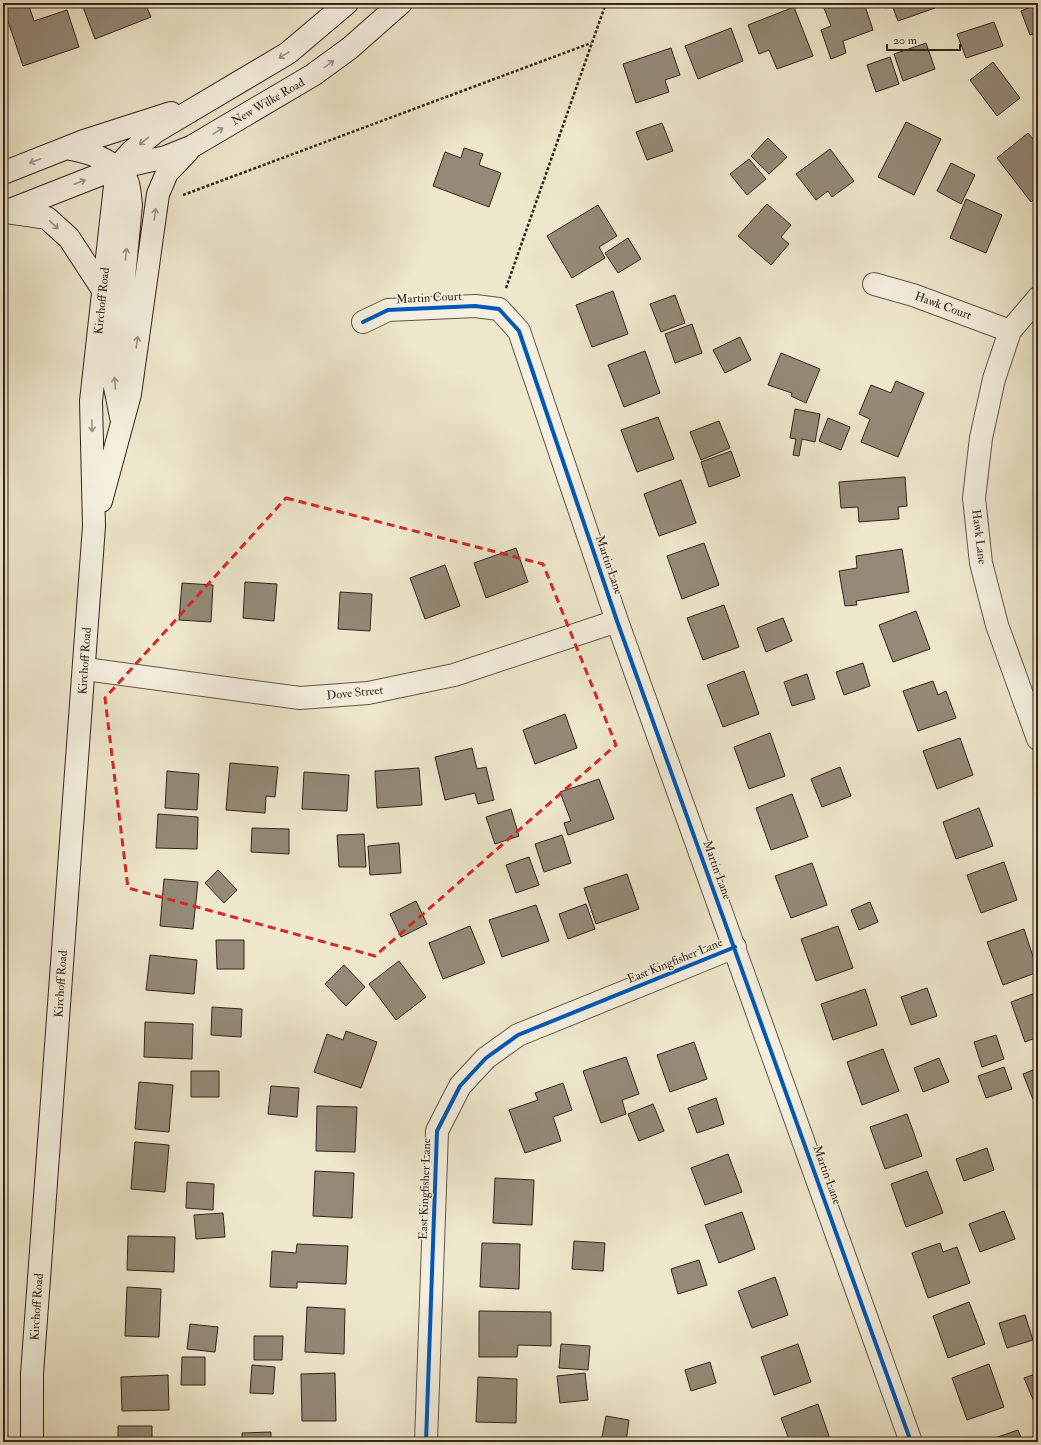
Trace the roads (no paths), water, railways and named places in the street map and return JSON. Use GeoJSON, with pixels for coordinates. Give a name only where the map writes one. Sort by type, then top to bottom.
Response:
{"type":"FeatureCollection","features":[{"type":"Feature","properties":{"kind":"street"},"geometry":{"type":"LineString","coordinates":[[117,168],[131,152],[149,137],[188,111],[288,53],[347,3]]}},
{"type":"Feature","properties":{"kind":"street","name":"New Wilke Road"},"geometry":{"type":"LineString","coordinates":[[4,212],[117,168],[166,157],[191,147],[313,75],[350,48],[401,3]]}},
{"type":"Feature","properties":{"kind":"street"},"geometry":{"type":"LineString","coordinates":[[3,173],[66,148],[172,112],[188,111]]}},
{"type":"Feature","properties":{"kind":"street","name":"Kirchoff Road"},"geometry":{"type":"LineString","coordinates":[[94,526],[130,394],[158,194],[167,173],[191,147]]}},
{"type":"Feature","properties":{"kind":"street"},"geometry":{"type":"LineString","coordinates":[[66,148],[90,153],[117,168],[128,182],[131,205],[114,382],[122,422]]}},
{"type":"Feature","properties":{"kind":"street","name":"Kirchoff Road"},"geometry":{"type":"LineString","coordinates":[[32,1442],[33,1366],[85,669],[94,526],[92,401],[117,168]]}},
{"type":"Feature","properties":{"kind":"street"},"geometry":{"type":"LineString","coordinates":[[4,212],[47,218],[69,238],[103,290]]}},
{"type":"Feature","properties":{"kind":"street","name":"Hawk Court"},"geometry":{"type":"LineString","coordinates":[[874,284],[914,295],[1010,331]]}},
{"type":"Feature","properties":{"kind":"street"},"geometry":{"type":"LineString","coordinates":[[1010,331],[1038,298]]}},
{"type":"Feature","properties":{"kind":"street","name":"Martin Court"},"geometry":{"type":"LineString","coordinates":[[364,322],[388,310],[475,306],[499,309]]}},
{"type":"Feature","properties":{"kind":"street","name":"Martin Lane"},"geometry":{"type":"LineString","coordinates":[[499,309],[519,331],[617,621],[911,1442]]}},
{"type":"Feature","properties":{"kind":"street","name":"Hawk Lane"},"geometry":{"type":"LineString","coordinates":[[1010,331],[994,379],[981,438],[974,498],[981,564],[993,610],[1038,739]]}},
{"type":"Feature","properties":{"kind":"street","name":"Dove Street"},"geometry":{"type":"LineString","coordinates":[[85,669],[300,698],[368,693],[454,675],[617,621]]}},
{"type":"Feature","properties":{"kind":"street","name":"East Kingfisher Lane"},"geometry":{"type":"LineString","coordinates":[[426,1442],[437,1131],[460,1086],[486,1058],[518,1035],[734,947]]}}]}
